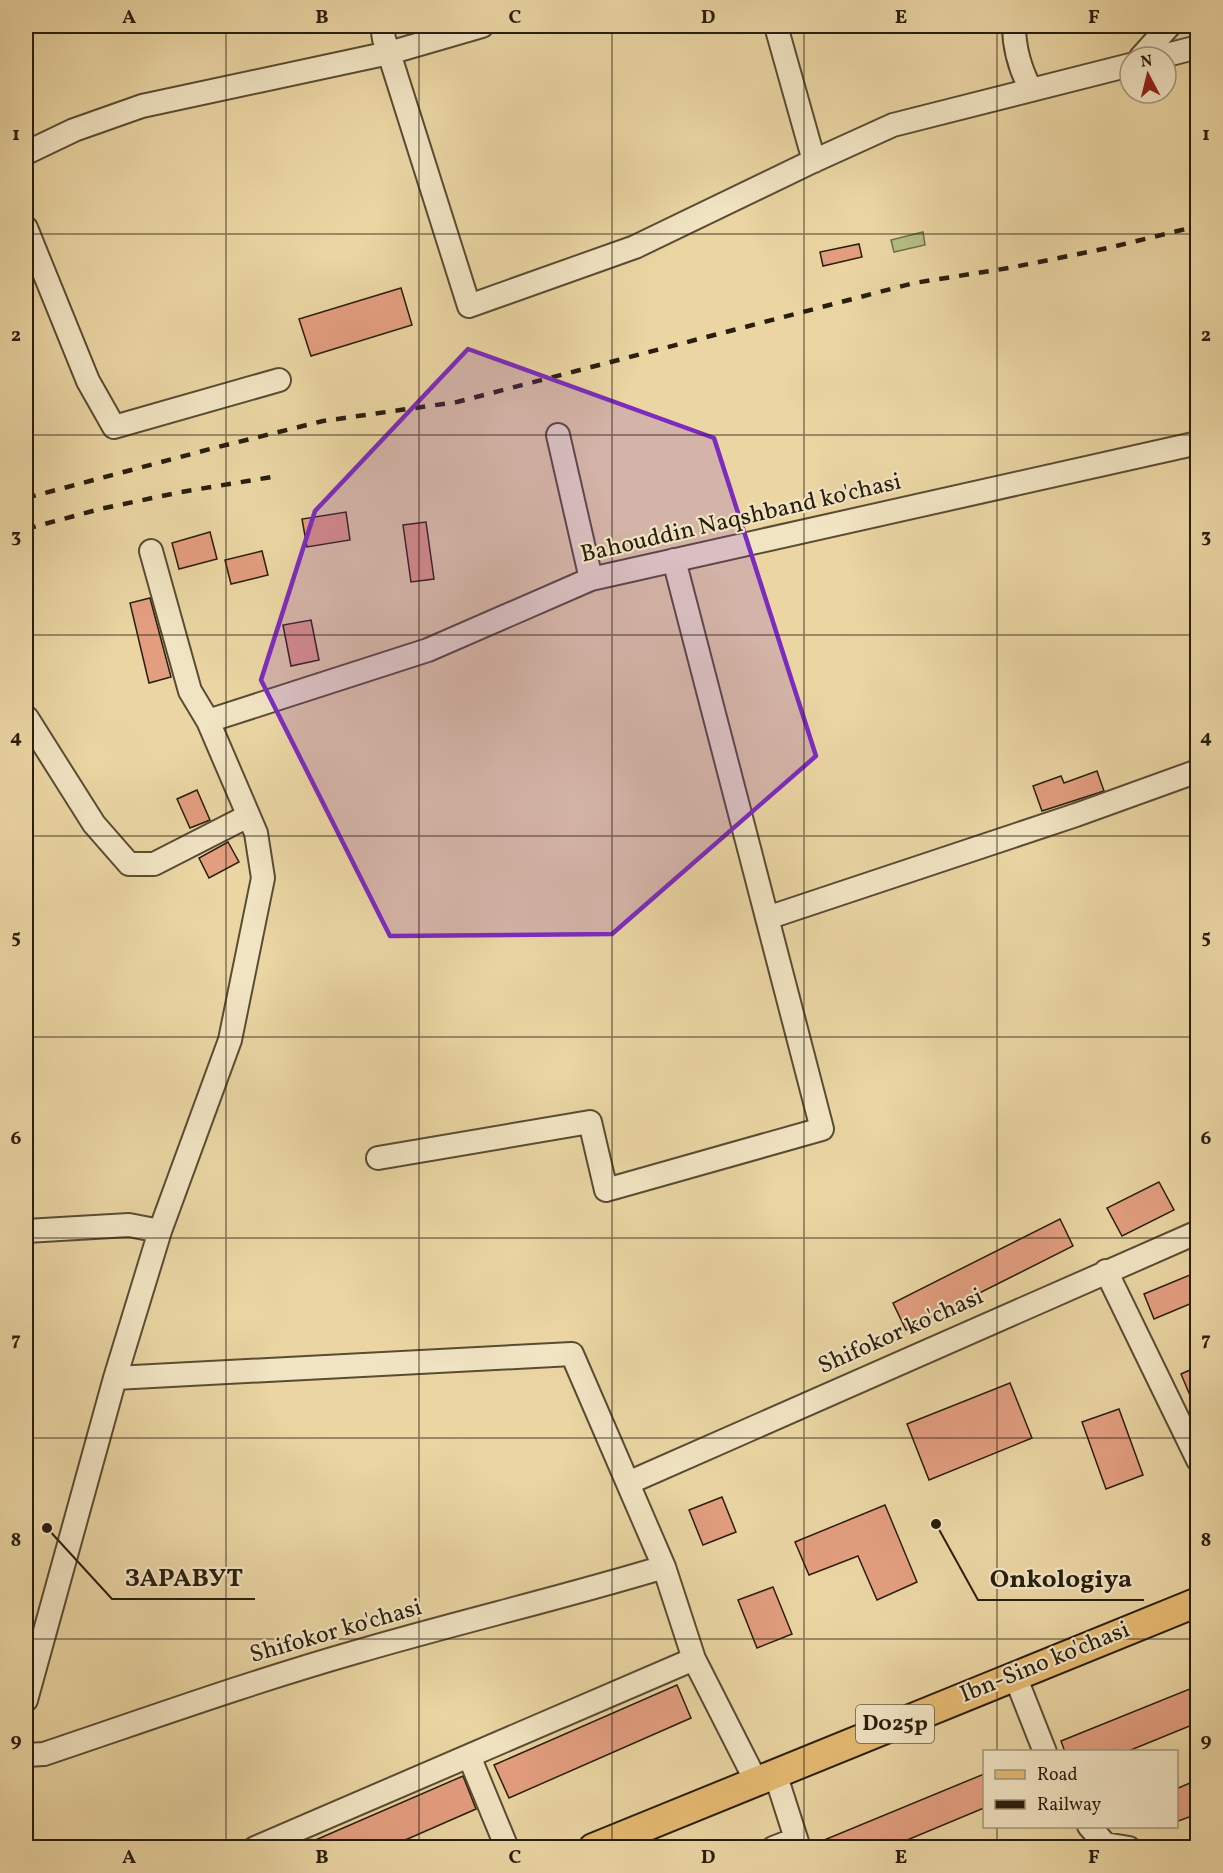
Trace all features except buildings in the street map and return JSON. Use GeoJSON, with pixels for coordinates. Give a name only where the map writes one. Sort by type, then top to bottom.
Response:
{"type":"FeatureCollection","features":[{"type":"Feature","properties":{"kind":"main road","name":"Ibn-Sino ko'chasi"},"geometry":{"type":"LineString","coordinates":[[593,1848],[1197,1602]]}},
{"type":"Feature","properties":{"kind":"street"},"geometry":{"type":"LineString","coordinates":[[382,26],[384,39],[469,306],[635,247],[893,125],[1118,68]]}},
{"type":"Feature","properties":{"kind":"street"},"geometry":{"type":"LineString","coordinates":[[26,153],[74,130],[142,106],[389,53],[482,26]]}},
{"type":"Feature","properties":{"kind":"street"},"geometry":{"type":"LineString","coordinates":[[776,26],[814,161]]}},
{"type":"Feature","properties":{"kind":"street"},"geometry":{"type":"LineString","coordinates":[[1014,26],[1014,41],[1021,71],[1031,90]]}},
{"type":"Feature","properties":{"kind":"street"},"geometry":{"type":"LineString","coordinates":[[1152,45],[1169,26]]}},
{"type":"Feature","properties":{"kind":"street"},"geometry":{"type":"LineString","coordinates":[[1178,52],[1197,47]]}},
{"type":"Feature","properties":{"kind":"street"},"geometry":{"type":"LineString","coordinates":[[26,228],[33,266],[88,381],[114,427],[279,380]]}},
{"type":"Feature","properties":{"kind":"street"},"geometry":{"type":"LineString","coordinates":[[558,435],[591,579]]}},
{"type":"Feature","properties":{"kind":"street","name":"Bahouddin Naqshband ko'chasi"},"geometry":{"type":"LineString","coordinates":[[208,721],[428,651],[591,579],[1197,443]]}},
{"type":"Feature","properties":{"kind":"street"},"geometry":{"type":"LineString","coordinates":[[26,1700],[115,1378],[160,1231],[230,1040],[263,878],[256,833],[208,721],[190,690],[151,551]]}},
{"type":"Feature","properties":{"kind":"street"},"geometry":{"type":"LineString","coordinates":[[378,1158],[591,1122],[606,1190],[822,1130],[674,560]]}},
{"type":"Feature","properties":{"kind":"street"},"geometry":{"type":"LineString","coordinates":[[27,718],[94,824],[129,864],[154,864],[248,816]]}},
{"type":"Feature","properties":{"kind":"street"},"geometry":{"type":"LineString","coordinates":[[767,918],[1077,815],[1197,771]]}},
{"type":"Feature","properties":{"kind":"street"},"geometry":{"type":"LineString","coordinates":[[26,1231],[129,1225],[160,1231]]}},
{"type":"Feature","properties":{"kind":"street","name":"Shifokor ko'chasi"},"geometry":{"type":"LineString","coordinates":[[628,1483],[1197,1232]]}},
{"type":"Feature","properties":{"kind":"street"},"geometry":{"type":"LineString","coordinates":[[1106,1271],[1197,1460]]}},
{"type":"Feature","properties":{"kind":"street"},"geometry":{"type":"LineString","coordinates":[[115,1378],[572,1354],[664,1567],[694,1659],[766,1777],[797,1843],[773,1848]]}},
{"type":"Feature","properties":{"kind":"street","name":"Shifokor ko'chasi"},"geometry":{"type":"LineString","coordinates":[[26,1755],[44,1754],[356,1652],[664,1567]]}},
{"type":"Feature","properties":{"kind":"street"},"geometry":{"type":"LineString","coordinates":[[255,1848],[694,1659]]}},
{"type":"Feature","properties":{"kind":"street"},"geometry":{"type":"LineString","coordinates":[[1015,1676],[1045,1750]]}},
{"type":"Feature","properties":{"kind":"street"},"geometry":{"type":"LineString","coordinates":[[469,1756],[507,1848]]}},
{"type":"Feature","properties":{"kind":"street"},"geometry":{"type":"LineString","coordinates":[[1090,1828],[1105,1844],[1129,1848]]}},
{"type":"Feature","properties":{"kind":"highlighted area"},"geometry":{"type":"Polygon","coordinates":[[[468,349],[714,438],[816,756],[612,934],[390,936],[261,680],[315,511],[468,349]]]}},
{"type":"Feature","properties":{"kind":"green space"},"geometry":{"type":"Polygon","coordinates":[[[923,232],[925,245],[894,252],[891,240],[923,232]]]}},
{"type":"Feature","properties":{"kind":"railway"},"geometry":{"type":"LineString","coordinates":[[26,498],[323,421],[457,402],[914,283],[1009,268],[1108,248],[1198,226]]}},
{"type":"Feature","properties":{"kind":"railway"},"geometry":{"type":"LineString","coordinates":[[26,529],[100,509],[181,492],[278,476]]}},
{"type":"Feature","properties":{"kind":"place","name":"Onkologiya"},"geometry":{"type":"Point","coordinates":[936,1524]}},
{"type":"Feature","properties":{"kind":"place","name":"ЗАРАВУТ"},"geometry":{"type":"Point","coordinates":[47,1528]}}]}
